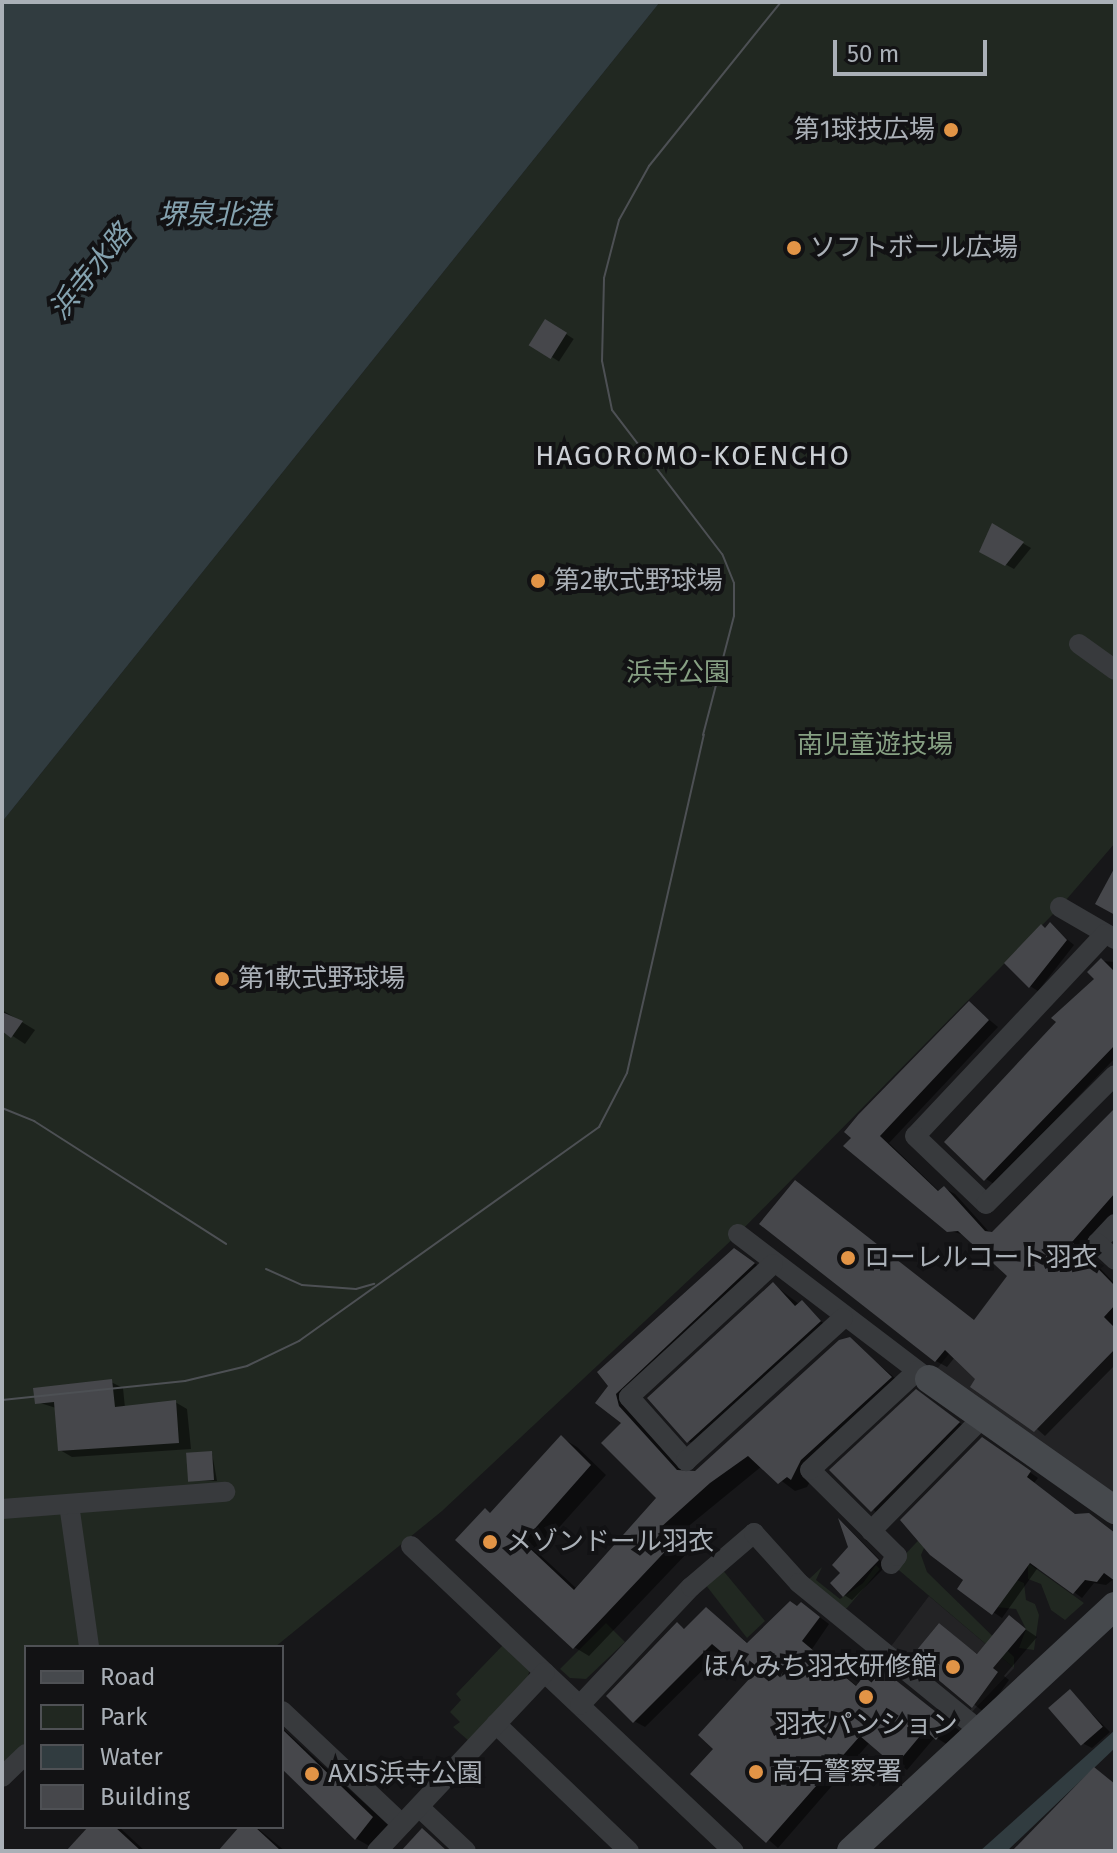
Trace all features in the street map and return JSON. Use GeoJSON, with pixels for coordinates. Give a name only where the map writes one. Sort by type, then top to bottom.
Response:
{"type":"FeatureCollection","features":[{"type":"Feature","properties":{"kind":"main road"},"geometry":{"type":"LineString","coordinates":[[923,1375],[1115,1510]]}},
{"type":"Feature","properties":{"kind":"main road"},"geometry":{"type":"LineString","coordinates":[[851,1851],[1115,1606]]}},
{"type":"Feature","properties":{"kind":"street"},"geometry":{"type":"LineString","coordinates":[[1079,644],[1115,670]]}},
{"type":"Feature","properties":{"kind":"street"},"geometry":{"type":"LineString","coordinates":[[1060,907],[1110,937],[915,1136],[986,1204],[1115,1075]]}},
{"type":"Feature","properties":{"kind":"street"},"geometry":{"type":"LineString","coordinates":[[1115,1224],[1097,1243],[1115,1260]]}},
{"type":"Feature","properties":{"kind":"street"},"geometry":{"type":"LineString","coordinates":[[738,1234],[843,1318],[923,1375],[810,1470],[897,1556],[891,1564]]}},
{"type":"Feature","properties":{"kind":"street"},"geometry":{"type":"LineString","coordinates":[[773,1264],[629,1397],[686,1461],[843,1318]]}},
{"type":"Feature","properties":{"kind":"street"},"geometry":{"type":"LineString","coordinates":[[871,1531],[984,1416]]}},
{"type":"Feature","properties":{"kind":"street"},"geometry":{"type":"LineString","coordinates":[[2,1509],[225,1492]]}},
{"type":"Feature","properties":{"kind":"street"},"geometry":{"type":"LineString","coordinates":[[69,1504],[89,1645]]}},
{"type":"Feature","properties":{"kind":"street"},"geometry":{"type":"LineString","coordinates":[[580,1705],[691,1587],[754,1533],[799,1583],[979,1730]]}},
{"type":"Feature","properties":{"kind":"street"},"geometry":{"type":"LineString","coordinates":[[411,1546],[734,1851]]}},
{"type":"Feature","properties":{"kind":"street"},"geometry":{"type":"LineString","coordinates":[[377,1851],[545,1672]]}},
{"type":"Feature","properties":{"kind":"street"},"geometry":{"type":"LineString","coordinates":[[284,1713],[402,1824]]}},
{"type":"Feature","properties":{"kind":"street"},"geometry":{"type":"LineString","coordinates":[[496,1724],[629,1851]]}},
{"type":"Feature","properties":{"kind":"street"},"geometry":{"type":"LineString","coordinates":[[2,1777],[24,1756]]}},
{"type":"Feature","properties":{"kind":"street"},"geometry":{"type":"LineString","coordinates":[[419,1807],[466,1851]]}},
{"type":"Feature","properties":{"kind":"shaded area"},"geometry":{"type":"Polygon","coordinates":[[[1032,1248],[1115,1328],[1115,1501],[929,1379],[1032,1248]]]}},
{"type":"Feature","properties":{"kind":"shaded area"},"geometry":{"type":"Polygon","coordinates":[[[929,1596],[1014,1668],[968,1716],[889,1649],[929,1596]],[[939,1623],[907,1662],[969,1712],[998,1672],[939,1623]]]}},
{"type":"Feature","properties":{"kind":"green space","name":"浜寺公園"},"geometry":{"type":"Polygon","coordinates":[[[660,2],[1115,2],[1115,843],[1060,907],[738,1234],[442,1511],[277,1645],[24,1645],[24,1755],[2,1765],[2,822],[660,2]]]}},
{"type":"Feature","properties":{"kind":"green space"},"geometry":{"type":"Polygon","coordinates":[[[935,1523],[921,1555],[927,1572],[1014,1657],[1014,1668],[894,1566],[935,1523]]]}},
{"type":"Feature","properties":{"kind":"green space"},"geometry":{"type":"Polygon","coordinates":[[[1028,1563],[1084,1603],[1065,1620],[1051,1610],[1041,1584],[1028,1579],[1028,1563]]]}},
{"type":"Feature","properties":{"kind":"green space"},"geometry":{"type":"Polygon","coordinates":[[[876,1565],[880,1569],[847,1608],[837,1608],[807,1581],[822,1567],[816,1580],[840,1599],[863,1583],[876,1565]]]}},
{"type":"Feature","properties":{"kind":"green space"},"geometry":{"type":"Polygon","coordinates":[[[721,1568],[765,1621],[747,1638],[705,1584],[721,1568]]]}},
{"type":"Feature","properties":{"kind":"green space"},"geometry":{"type":"Polygon","coordinates":[[[1017,1580],[1024,1583],[1026,1600],[1035,1604],[1039,1615],[1034,1650],[1019,1648],[1026,1629],[1016,1609],[996,1607],[1017,1580]]]}},
{"type":"Feature","properties":{"kind":"green space"},"geometry":{"type":"Polygon","coordinates":[[[606,1623],[625,1642],[586,1679],[570,1678],[560,1669],[606,1623]]]}},
{"type":"Feature","properties":{"kind":"green space"},"geometry":{"type":"Polygon","coordinates":[[[504,1644],[530,1669],[527,1679],[470,1742],[453,1727],[460,1722],[450,1712],[461,1700],[456,1694],[504,1644]]]}},
{"type":"Feature","properties":{"kind":"water","name":"堺泉北港"},"geometry":{"type":"Polygon","coordinates":[[[2,2],[660,2],[2,822],[2,2]]]}},
{"type":"Feature","properties":{"kind":"water"},"geometry":{"type":"Polygon","coordinates":[[[1115,1730],[1115,1748],[1007,1851],[980,1851],[1115,1730]]]}},
{"type":"Feature","properties":{"kind":"building"},"geometry":{"type":"Polygon","coordinates":[[[545,319],[567,333],[551,359],[529,345],[545,319]]]}},
{"type":"Feature","properties":{"kind":"building"},"geometry":{"type":"Polygon","coordinates":[[[992,523],[1024,542],[1005,566],[979,552],[992,523]]]}},
{"type":"Feature","properties":{"kind":"building"},"geometry":{"type":"Polygon","coordinates":[[[1115,867],[1115,915],[1095,904],[1115,867]]]}},
{"type":"Feature","properties":{"kind":"building"},"geometry":{"type":"Polygon","coordinates":[[[1050,922],[1067,940],[1029,988],[1004,963],[1041,924],[1045,928],[1050,922]]]}},
{"type":"Feature","properties":{"kind":"building"},"geometry":{"type":"Polygon","coordinates":[[[1101,958],[1115,972],[1115,1045],[984,1181],[944,1142],[1056,1022],[1051,1018],[1094,979],[1087,972],[1101,958]]]}},
{"type":"Feature","properties":{"kind":"building"},"geometry":{"type":"Polygon","coordinates":[[[969,1001],[989,1020],[880,1136],[938,1191],[944,1186],[985,1231],[992,1232],[1115,1108],[1115,1193],[1072,1242],[1115,1286],[1115,1305],[1104,1317],[1115,1328],[1115,1349],[1034,1432],[970,1387],[975,1379],[945,1350],[935,1362],[759,1224],[795,1180],[974,1320],[1007,1276],[958,1231],[947,1232],[843,1146],[851,1138],[844,1132],[858,1115],[969,1001]]]}},
{"type":"Feature","properties":{"kind":"building"},"geometry":{"type":"Polygon","coordinates":[[[2,1012],[23,1021],[11,1038],[2,1031],[2,1012]]]}},
{"type":"Feature","properties":{"kind":"building"},"geometry":{"type":"Polygon","coordinates":[[[734,1248],[755,1263],[616,1394],[619,1406],[677,1470],[695,1471],[839,1340],[850,1337],[892,1377],[801,1460],[791,1480],[787,1477],[778,1484],[748,1456],[710,1483],[660,1528],[675,1541],[573,1649],[455,1540],[485,1508],[490,1513],[561,1435],[591,1465],[523,1542],[574,1590],[656,1498],[601,1443],[621,1423],[595,1403],[608,1386],[597,1372],[734,1248]]]}},
{"type":"Feature","properties":{"kind":"building"},"geometry":{"type":"Polygon","coordinates":[[[773,1282],[795,1306],[802,1300],[821,1321],[687,1443],[647,1398],[773,1282]]]}},
{"type":"Feature","properties":{"kind":"building"},"geometry":{"type":"Polygon","coordinates":[[[112,1379],[115,1407],[176,1400],[179,1443],[58,1451],[54,1402],[35,1404],[33,1388],[112,1379]]]}},
{"type":"Feature","properties":{"kind":"building"},"geometry":{"type":"Polygon","coordinates":[[[916,1389],[960,1422],[871,1512],[829,1470],[916,1389]]]}},
{"type":"Feature","properties":{"kind":"building"},"geometry":{"type":"Polygon","coordinates":[[[982,1437],[1031,1471],[1027,1477],[1075,1514],[1089,1513],[1115,1533],[1115,1581],[1104,1573],[1097,1582],[1085,1580],[1073,1594],[1030,1563],[992,1615],[957,1589],[963,1580],[930,1555],[900,1520],[982,1437]]]}},
{"type":"Feature","properties":{"kind":"building"},"geometry":{"type":"Polygon","coordinates":[[[212,1451],[214,1480],[188,1482],[186,1453],[212,1451]]]}},
{"type":"Feature","properties":{"kind":"building"},"geometry":{"type":"Polygon","coordinates":[[[838,1518],[879,1560],[843,1597],[830,1583],[840,1573],[832,1565],[848,1547],[838,1518]]]}},
{"type":"Feature","properties":{"kind":"building"},"geometry":{"type":"Polygon","coordinates":[[[790,1601],[797,1606],[801,1602],[820,1617],[802,1641],[856,1686],[874,1663],[950,1723],[936,1740],[925,1730],[895,1766],[860,1736],[766,1843],[690,1774],[713,1749],[698,1735],[751,1677],[712,1644],[633,1723],[606,1696],[677,1622],[684,1629],[706,1607],[747,1643],[790,1601]]]}},
{"type":"Feature","properties":{"kind":"building","name":"ほんみち羽衣研修館"},"geometry":{"type":"Polygon","coordinates":[[[1009,1615],[1026,1629],[993,1668],[998,1672],[972,1708],[911,1657],[939,1623],[977,1654],[1009,1615]]]}},
{"type":"Feature","properties":{"kind":"building"},"geometry":{"type":"Polygon","coordinates":[[[1070,1689],[1103,1727],[1081,1746],[1048,1708],[1070,1689]]]}},
{"type":"Feature","properties":{"kind":"building","name":"AXIS浜寺公園"},"geometry":{"type":"Polygon","coordinates":[[[284,1731],[373,1817],[355,1840],[284,1771],[284,1731]]]}},
{"type":"Feature","properties":{"kind":"building"},"geometry":{"type":"Polygon","coordinates":[[[1094,1767],[1115,1784],[1115,1851],[1012,1851],[1094,1767]]]}},
{"type":"Feature","properties":{"kind":"building"},"geometry":{"type":"Polygon","coordinates":[[[422,1828],[447,1851],[401,1851],[422,1828]]]}},
{"type":"Feature","properties":{"kind":"building"},"geometry":{"type":"Polygon","coordinates":[[[86,1829],[117,1829],[141,1851],[66,1851],[86,1829]]]}},
{"type":"Feature","properties":{"kind":"building"},"geometry":{"type":"Polygon","coordinates":[[[237,1829],[257,1829],[281,1851],[218,1851],[237,1829]]]}},
{"type":"Feature","properties":{"kind":"tram line"},"geometry":{"type":"LineString","coordinates":[[703,735],[734,616],[734,583],[722,554],[612,410],[602,361],[604,278],[619,220],[649,166],[781,2]]}},
{"type":"Feature","properties":{"kind":"tram line"},"geometry":{"type":"LineString","coordinates":[[2,1400],[185,1381],[247,1366],[299,1341],[599,1127],[627,1073],[704,735]]}},
{"type":"Feature","properties":{"kind":"tram line"},"geometry":{"type":"LineString","coordinates":[[2,1108],[34,1121],[226,1244]]}},
{"type":"Feature","properties":{"kind":"tram line"},"geometry":{"type":"LineString","coordinates":[[266,1269],[302,1285],[356,1289],[374,1284]]}},
{"type":"Feature","properties":{"kind":"place","name":"第1球技広場"},"geometry":{"type":"Point","coordinates":[951,130]}},
{"type":"Feature","properties":{"kind":"place","name":"ソフトボール広場"},"geometry":{"type":"Point","coordinates":[794,248]}},
{"type":"Feature","properties":{"kind":"place","name":"第2軟式野球場"},"geometry":{"type":"Point","coordinates":[538,581]}},
{"type":"Feature","properties":{"kind":"place","name":"第1軟式野球場"},"geometry":{"type":"Point","coordinates":[222,979]}},
{"type":"Feature","properties":{"kind":"place","name":"ローレルコート羽衣"},"geometry":{"type":"Point","coordinates":[848,1258]}},
{"type":"Feature","properties":{"kind":"place","name":"メゾンドール羽衣"},"geometry":{"type":"Point","coordinates":[490,1542]}},
{"type":"Feature","properties":{"kind":"place","name":"ほんみち羽衣研修館"},"geometry":{"type":"Point","coordinates":[953,1667]}},
{"type":"Feature","properties":{"kind":"place","name":"羽衣パンション"},"geometry":{"type":"Point","coordinates":[866,1697]}},
{"type":"Feature","properties":{"kind":"place","name":"高石警察署"},"geometry":{"type":"Point","coordinates":[756,1772]}},
{"type":"Feature","properties":{"kind":"place","name":"AXIS浜寺公園"},"geometry":{"type":"Point","coordinates":[312,1774]}},
{"type":"Feature","properties":{"kind":"district","name":"HAGOROMO-KOENCHO"},"geometry":{"type":"Point","coordinates":[693,456]}},
{"type":"Feature","properties":{"kind":"water label","name":"浜寺水路"},"geometry":{"type":"Point","coordinates":[91,272]}},
{"type":"Feature","properties":{"kind":"park label","name":"南児童遊技場"},"geometry":{"type":"Point","coordinates":[875,745]}}]}
